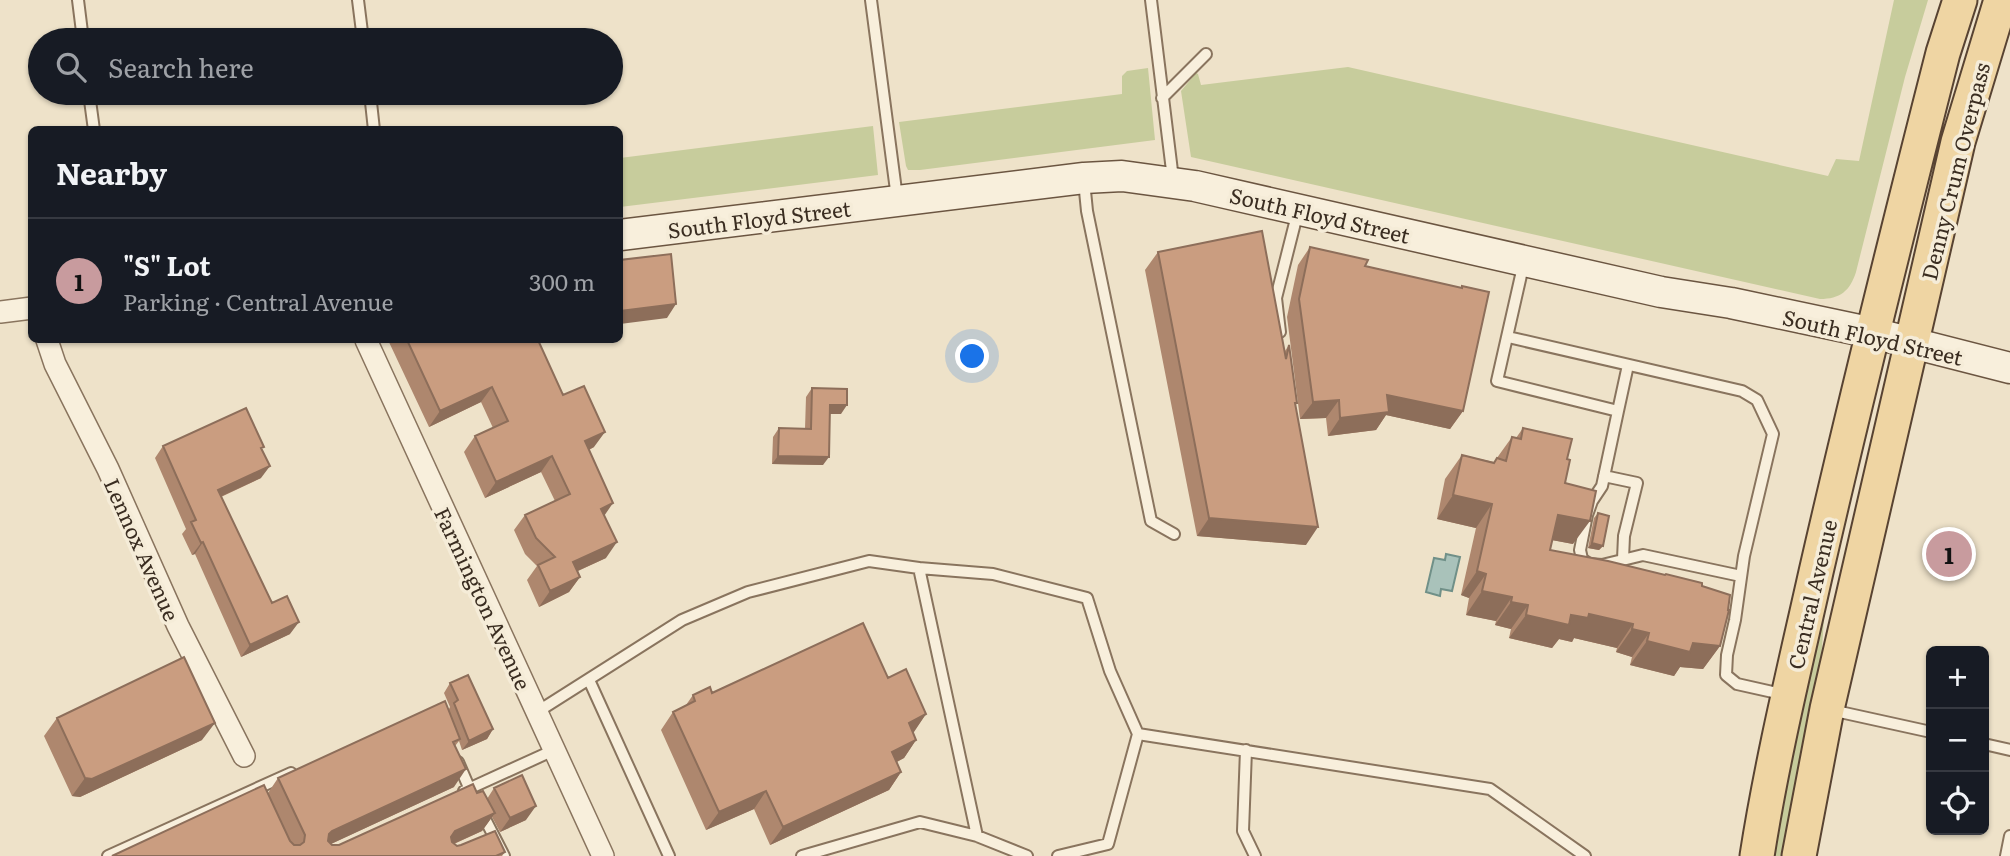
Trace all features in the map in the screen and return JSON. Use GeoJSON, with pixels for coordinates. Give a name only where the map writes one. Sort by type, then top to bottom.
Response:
{"type":"FeatureCollection","features":[{"type":"Feature","properties":{"kind":"main road","name":"Denny Crum Overpass"},"geometry":{"type":"LineString","coordinates":[[1873,333],[1943,53],[1961,0]]}},
{"type":"Feature","properties":{"kind":"main road","name":"Denny Crum Overpass"},"geometry":{"type":"LineString","coordinates":[[1912,343],[1958,142],[2001,0]]}},
{"type":"Feature","properties":{"kind":"main road","name":"Central Avenue"},"geometry":{"type":"LineString","coordinates":[[1757,856],[1764,808],[1788,696],[1873,333]]}},
{"type":"Feature","properties":{"kind":"main road","name":"Central Avenue"},"geometry":{"type":"LineString","coordinates":[[1799,856],[1827,709],[1912,343]]}},
{"type":"Feature","properties":{"kind":"street","name":"South Floyd Street"},"geometry":{"type":"LineString","coordinates":[[623,235],[1084,178],[1122,176],[1173,182],[1298,208],[1661,292],[1731,303],[1873,333],[2010,368]]}},
{"type":"Feature","properties":{"kind":"street"},"geometry":{"type":"LineString","coordinates":[[0,312],[28,308]]}},
{"type":"Feature","properties":{"kind":"street","name":"Lennox Avenue"},"geometry":{"type":"LineString","coordinates":[[48,343],[55,364],[108,469],[178,626],[244,756]]}},
{"type":"Feature","properties":{"kind":"street","name":"Farmington Avenue"},"geometry":{"type":"LineString","coordinates":[[367,343],[603,856]]}},
{"type":"Feature","properties":{"kind":"lane"},"geometry":{"type":"LineString","coordinates":[[78,0],[82,28]]}},
{"type":"Feature","properties":{"kind":"lane"},"geometry":{"type":"LineString","coordinates":[[358,0],[362,28]]}},
{"type":"Feature","properties":{"kind":"lane"},"geometry":{"type":"LineString","coordinates":[[871,0],[898,200]]}},
{"type":"Feature","properties":{"kind":"lane"},"geometry":{"type":"LineString","coordinates":[[1151,0],[1173,182]]}},
{"type":"Feature","properties":{"kind":"lane"},"geometry":{"type":"LineString","coordinates":[[1162,98],[1206,54]]}},
{"type":"Feature","properties":{"kind":"lane"},"geometry":{"type":"LineString","coordinates":[[91,105],[93,126]]}},
{"type":"Feature","properties":{"kind":"lane"},"geometry":{"type":"LineString","coordinates":[[371,105],[374,126]]}},
{"type":"Feature","properties":{"kind":"lane"},"geometry":{"type":"LineString","coordinates":[[1084,178],[1087,211],[1151,521],[1174,534]]}},
{"type":"Feature","properties":{"kind":"lane"},"geometry":{"type":"LineString","coordinates":[[1281,339],[1276,298],[1298,208]]}},
{"type":"Feature","properties":{"kind":"lane"},"geometry":{"type":"LineString","coordinates":[[1525,260],[1497,382],[1618,411]]}},
{"type":"Feature","properties":{"kind":"lane"},"geometry":{"type":"LineString","coordinates":[[1508,337],[1742,391],[1757,400],[1773,434],[1744,556],[1726,675],[1737,684],[1788,696]]}},
{"type":"Feature","properties":{"kind":"lane"},"geometry":{"type":"LineString","coordinates":[[1628,365],[1602,486],[1587,515],[1580,550],[1582,559],[1589,564],[1602,565],[1643,555],[1741,576]]}},
{"type":"Feature","properties":{"kind":"lane"},"geometry":{"type":"LineString","coordinates":[[1604,476],[1637,483],[1624,536],[1623,559]]}},
{"type":"Feature","properties":{"kind":"lane"},"geometry":{"type":"LineString","coordinates":[[537,712],[682,620],[748,592],[869,561],[993,574],[1087,598],[1110,671],[1138,734],[1108,844],[1058,856]]}},
{"type":"Feature","properties":{"kind":"lane"},"geometry":{"type":"LineString","coordinates":[[919,568],[977,836]]}},
{"type":"Feature","properties":{"kind":"lane"},"geometry":{"type":"LineString","coordinates":[[589,680],[669,856]]}},
{"type":"Feature","properties":{"kind":"lane"},"geometry":{"type":"LineString","coordinates":[[1827,709],[1926,731]]}},
{"type":"Feature","properties":{"kind":"lane"},"geometry":{"type":"LineString","coordinates":[[1138,734],[1490,789],[1585,856]]}},
{"type":"Feature","properties":{"kind":"lane"},"geometry":{"type":"LineString","coordinates":[[1989,745],[2010,750]]}},
{"type":"Feature","properties":{"kind":"lane"},"geometry":{"type":"LineString","coordinates":[[453,750],[469,789],[504,856]]}},
{"type":"Feature","properties":{"kind":"lane"},"geometry":{"type":"LineString","coordinates":[[457,794],[554,750]]}},
{"type":"Feature","properties":{"kind":"lane"},"geometry":{"type":"LineString","coordinates":[[1246,750],[1243,831],[1255,856]]}},
{"type":"Feature","properties":{"kind":"lane"},"geometry":{"type":"LineString","coordinates":[[108,856],[304,767]]}},
{"type":"Feature","properties":{"kind":"lane"},"geometry":{"type":"LineString","coordinates":[[254,790],[259,801]]}},
{"type":"Feature","properties":{"kind":"lane"},"geometry":{"type":"LineString","coordinates":[[802,856],[920,822],[977,836],[1027,856]]}},
{"type":"Feature","properties":{"kind":"lane"},"geometry":{"type":"LineString","coordinates":[[481,840],[493,835]]}},
{"type":"Feature","properties":{"kind":"lane"},"geometry":{"type":"LineString","coordinates":[[2006,856],[2010,836]]}},
{"type":"Feature","properties":{"kind":"green space"},"geometry":{"type":"Polygon","coordinates":[[[1894,0],[1928,0],[1905,77],[1856,272],[1847,289],[1833,297],[1820,299],[1191,157],[1181,91],[1196,73],[1201,85],[1348,67],[1828,176],[1836,159],[1859,161],[1894,0]]]}},
{"type":"Feature","properties":{"kind":"green space"},"geometry":{"type":"Polygon","coordinates":[[[1148,68],[1155,140],[920,170],[908,170],[906,166],[899,122],[1122,94],[1122,76],[1127,71],[1148,68]]]}},
{"type":"Feature","properties":{"kind":"green space"},"geometry":{"type":"Polygon","coordinates":[[[873,126],[878,175],[623,207],[623,158],[873,126]]]}},
{"type":"Feature","properties":{"kind":"green space"},"geometry":{"type":"Polygon","coordinates":[[[1825,604],[1820,676],[1784,856],[1770,856],[1825,604]]]}},
{"type":"Feature","properties":{"kind":"water"},"geometry":{"type":"Polygon","coordinates":[[[1446,554],[1460,557],[1452,591],[1441,589],[1440,596],[1426,592],[1434,558],[1445,560],[1446,554]]]}},
{"type":"Feature","properties":{"kind":"building"},"geometry":{"type":"Polygon","coordinates":[[[1262,231],[1286,359],[1289,345],[1295,403],[1318,527],[1209,518],[1158,252],[1262,231]]]}},
{"type":"Feature","properties":{"kind":"building"},"geometry":{"type":"Polygon","coordinates":[[[1310,247],[1368,260],[1365,266],[1489,292],[1463,411],[1387,395],[1389,412],[1340,418],[1339,400],[1313,402],[1299,299],[1310,247]]]}},
{"type":"Feature","properties":{"kind":"building"},"geometry":{"type":"Polygon","coordinates":[[[671,254],[676,304],[623,311],[623,260],[671,254]]]}},
{"type":"Feature","properties":{"kind":"building"},"geometry":{"type":"Polygon","coordinates":[[[408,343],[539,343],[563,395],[584,386],[605,432],[585,441],[613,503],[601,509],[617,542],[573,562],[580,577],[550,591],[538,565],[555,557],[536,538],[525,515],[570,494],[552,456],[496,482],[475,436],[508,421],[492,387],[440,411],[408,343]]]}},
{"type":"Feature","properties":{"kind":"building"},"geometry":{"type":"Polygon","coordinates":[[[812,388],[847,389],[847,405],[830,405],[829,457],[778,456],[779,428],[811,429],[812,388]]]}},
{"type":"Feature","properties":{"kind":"building"},"geometry":{"type":"Polygon","coordinates":[[[246,408],[270,466],[218,490],[272,603],[287,596],[299,622],[250,645],[203,542],[201,543],[191,522],[196,520],[163,446],[246,408]]]}},
{"type":"Feature","properties":{"kind":"building"},"geometry":{"type":"Polygon","coordinates":[[[1523,428],[1572,439],[1565,483],[1596,491],[1590,521],[1558,515],[1550,550],[1702,583],[1702,586],[1730,595],[1720,646],[1693,643],[1690,652],[1647,641],[1649,633],[1632,629],[1633,624],[1589,614],[1588,618],[1571,615],[1569,625],[1526,615],[1528,605],[1511,602],[1512,597],[1482,591],[1486,574],[1477,571],[1492,504],[1453,495],[1462,455],[1494,463],[1497,458],[1506,461],[1512,437],[1521,439],[1523,428]]]}},
{"type":"Feature","properties":{"kind":"building"},"geometry":{"type":"Polygon","coordinates":[[[1598,513],[1609,516],[1603,546],[1592,543],[1598,513]]]}},
{"type":"Feature","properties":{"kind":"building"},"geometry":{"type":"Polygon","coordinates":[[[863,623],[888,678],[906,669],[926,714],[909,723],[916,740],[892,752],[901,772],[783,827],[766,791],[719,812],[673,712],[695,701],[693,695],[710,687],[712,693],[863,623]]]}},
{"type":"Feature","properties":{"kind":"building"},"geometry":{"type":"Polygon","coordinates":[[[184,657],[215,723],[92,779],[85,778],[57,718],[184,657]]]}},
{"type":"Feature","properties":{"kind":"building"},"geometry":{"type":"Polygon","coordinates":[[[468,675],[493,729],[469,741],[454,703],[458,700],[450,683],[468,675]]]}},
{"type":"Feature","properties":{"kind":"building"},"geometry":{"type":"Polygon","coordinates":[[[445,701],[460,739],[453,742],[466,769],[332,831],[328,841],[332,845],[339,845],[473,784],[477,793],[483,791],[495,813],[455,831],[451,837],[452,842],[457,846],[461,845],[495,831],[505,852],[496,856],[112,856],[264,785],[290,841],[294,845],[300,845],[304,842],[305,835],[278,778],[445,701]]]}},
{"type":"Feature","properties":{"kind":"building"},"geometry":{"type":"Polygon","coordinates":[[[522,775],[536,806],[510,818],[494,788],[522,775]]]}},
{"type":"Feature","properties":{"kind":"place","name":"\"S\" Lot"},"geometry":{"type":"Point","coordinates":[1949,554]}}]}
